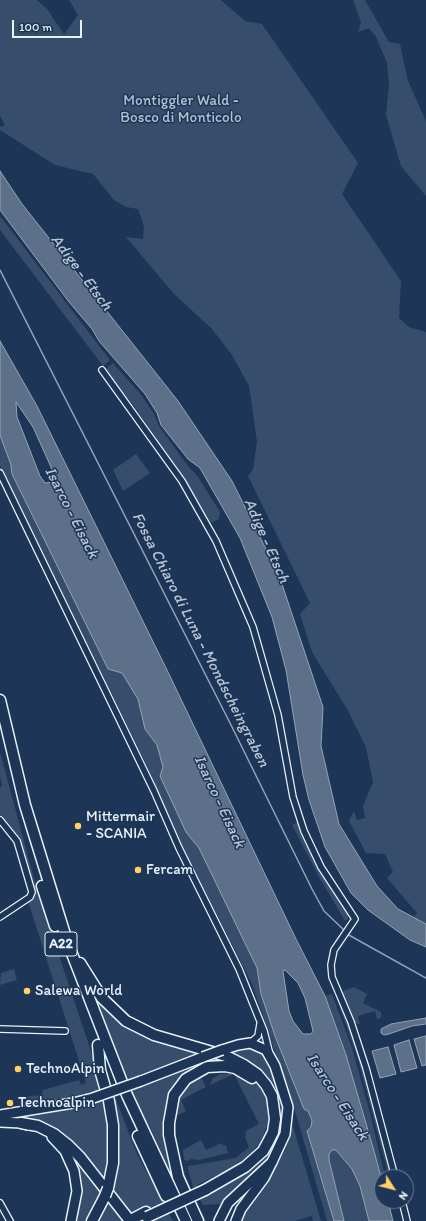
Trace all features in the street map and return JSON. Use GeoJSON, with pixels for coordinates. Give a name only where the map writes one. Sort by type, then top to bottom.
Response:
{"type":"FeatureCollection","features":[{"type":"Feature","properties":{"kind":"highway","name":"A22"},"geometry":{"type":"LineString","coordinates":[[0,700],[25,805],[67,941],[127,1095],[186,1221]]}},
{"type":"Feature","properties":{"kind":"highway","name":"A22"},"geometry":{"type":"LineString","coordinates":[[0,730],[19,808],[48,907],[98,1045],[178,1221]]}},
{"type":"Feature","properties":{"kind":"highway"},"geometry":{"type":"LineString","coordinates":[[21,1123],[38,1126],[54,1134],[68,1145],[128,1219],[144,1217],[244,1167],[263,1151],[273,1132],[275,1119],[272,1096],[266,1085],[257,1074],[244,1064],[226,1056],[154,1035],[126,1021],[102,998],[67,941]]}},
{"type":"Feature","properties":{"kind":"highway"},"geometry":{"type":"LineString","coordinates":[[92,1221],[107,1192],[113,1163],[113,1125],[109,1101],[100,1070],[98,1045]]}},
{"type":"Feature","properties":{"kind":"highway"},"geometry":{"type":"LineString","coordinates":[[198,1221],[178,1177],[169,1135],[170,1111],[174,1095],[186,1079],[199,1070],[215,1066],[225,1066],[242,1071],[256,1081],[262,1088],[270,1110],[269,1125],[262,1143],[247,1160],[204,1187]]}},
{"type":"Feature","properties":{"kind":"main road"},"geometry":{"type":"LineString","coordinates":[[0,1115],[73,1103],[93,1098],[238,1045],[250,1043],[266,1050],[270,1055],[288,1107],[285,1134],[264,1178],[241,1209],[236,1221]]}},
{"type":"Feature","properties":{"kind":"main road"},"geometry":{"type":"LineString","coordinates":[[0,1122],[21,1123],[39,1129],[53,1138],[69,1159],[74,1171],[77,1188],[71,1221]]}},
{"type":"Feature","properties":{"kind":"main road"},"geometry":{"type":"LineString","coordinates":[[219,1221],[228,1202],[272,1162]]}},
{"type":"Feature","properties":{"kind":"street"},"geometry":{"type":"LineString","coordinates":[[102,370],[182,481],[216,541],[253,627],[278,715],[293,797],[304,831],[321,867],[355,919],[352,926],[342,938],[332,955],[332,978],[351,1022],[366,1068],[393,1169]]}},
{"type":"Feature","properties":{"kind":"street"},"geometry":{"type":"LineString","coordinates":[[0,473],[154,791],[178,848],[239,969],[270,1047],[270,1055]]}},
{"type":"Feature","properties":{"kind":"street"},"geometry":{"type":"LineString","coordinates":[[0,820],[17,842],[32,892],[30,897],[0,917]]}},
{"type":"Feature","properties":{"kind":"street"},"geometry":{"type":"LineString","coordinates":[[250,1043],[258,1036],[260,1024]]}},
{"type":"Feature","properties":{"kind":"street"},"geometry":{"type":"LineString","coordinates":[[0,1029],[66,1031]]}},
{"type":"Feature","properties":{"kind":"street"},"geometry":{"type":"LineString","coordinates":[[1,1207],[10,1221]]}},
{"type":"Feature","properties":{"kind":"street"},"geometry":{"type":"LineString","coordinates":[[404,1209],[407,1221]]}},
{"type":"Feature","properties":{"kind":"green space","name":"Montiggler Wald - Bosco di Monticolo"},"geometry":{"type":"Polygon","coordinates":[[[0,0],[37,0],[47,9],[64,34],[78,15],[69,0],[221,0],[245,21],[262,24],[358,163],[342,194],[401,281],[399,318],[409,327],[426,332],[426,924],[413,918],[417,913],[387,878],[393,872],[385,854],[366,853],[349,821],[354,811],[357,820],[365,818],[363,806],[373,782],[366,747],[347,709],[312,652],[300,614],[310,603],[248,476],[253,469],[257,442],[249,386],[232,355],[212,329],[174,294],[126,237],[143,239],[144,227],[138,209],[126,207],[114,200],[93,174],[55,165],[0,130],[0,127],[5,125],[0,116],[0,0]]]}},
{"type":"Feature","properties":{"kind":"green space"},"geometry":{"type":"Polygon","coordinates":[[[353,0],[365,0],[389,42],[400,44],[408,81],[426,121],[426,196],[401,166],[386,115],[389,85],[387,63],[376,37],[369,28],[358,32],[361,22],[353,0]]]}},
{"type":"Feature","properties":{"kind":"green space"},"geometry":{"type":"Polygon","coordinates":[[[0,216],[110,360],[103,366],[0,230],[0,216]]]}},
{"type":"Feature","properties":{"kind":"green space"},"geometry":{"type":"Polygon","coordinates":[[[113,363],[142,396],[154,414],[159,426],[188,466],[198,477],[220,512],[219,519],[211,523],[176,467],[134,406],[115,383],[106,369],[113,363]]]}},
{"type":"Feature","properties":{"kind":"green space"},"geometry":{"type":"Polygon","coordinates":[[[0,435],[11,465],[12,474],[108,669],[122,673],[138,699],[145,729],[157,745],[186,832],[199,847],[257,968],[261,994],[275,1036],[304,1109],[308,1111],[312,1120],[311,1127],[307,1131],[334,1221],[327,1221],[296,1114],[252,984],[182,846],[146,764],[0,466],[0,435]]]}},
{"type":"Feature","properties":{"kind":"green space"},"geometry":{"type":"Polygon","coordinates":[[[136,454],[150,473],[123,491],[113,470],[136,454]]]}},
{"type":"Feature","properties":{"kind":"green space"},"geometry":{"type":"Polygon","coordinates":[[[0,752],[38,893],[104,1090],[112,1133],[106,1186],[52,1133],[0,1120],[20,1109],[23,1097],[42,1095],[43,1090],[79,1080],[81,1085],[86,1083],[28,901],[32,898],[18,839],[0,818],[0,788],[2,785],[0,776],[0,752]]]}},
{"type":"Feature","properties":{"kind":"green space"},"geometry":{"type":"Polygon","coordinates":[[[298,822],[320,869],[349,915],[348,919],[345,921],[319,877],[292,825],[298,822]]]}},
{"type":"Feature","properties":{"kind":"green space"},"geometry":{"type":"Polygon","coordinates":[[[14,969],[17,980],[0,985],[1,973],[14,969]]]}},
{"type":"Feature","properties":{"kind":"green space"},"geometry":{"type":"Polygon","coordinates":[[[84,976],[125,1023],[218,1055],[260,1083],[225,1064],[185,1077],[167,1122],[195,1221],[192,1221],[150,1127],[128,1088],[84,976]],[[201,1054],[141,1076],[142,1082],[201,1054]]]}},
{"type":"Feature","properties":{"kind":"green space"},"geometry":{"type":"Polygon","coordinates":[[[354,987],[367,994],[363,1003],[381,1012],[381,1018],[377,1019],[375,1011],[358,1016],[360,1024],[354,1023],[342,993],[345,990],[354,987]]]}},
{"type":"Feature","properties":{"kind":"green space"},"geometry":{"type":"Polygon","coordinates":[[[332,994],[352,1048],[370,1113],[383,1169],[379,1169],[346,1055],[325,996],[332,994]]]}},
{"type":"Feature","properties":{"kind":"green space"},"geometry":{"type":"Polygon","coordinates":[[[338,1002],[347,1020],[361,1058],[391,1169],[387,1169],[358,1059],[338,1002]]]}},
{"type":"Feature","properties":{"kind":"green space"},"geometry":{"type":"Polygon","coordinates":[[[245,1046],[262,1052],[267,1057],[284,1103],[283,1129],[270,1159],[223,1204],[203,1205],[193,1187],[188,1166],[236,1158],[249,1147],[245,1137],[245,1131],[259,1124],[234,1074],[210,1085],[212,1079],[220,1074],[242,1073],[254,1081],[261,1088],[266,1099],[269,1120],[261,1142],[249,1155],[235,1166],[197,1185],[199,1194],[229,1180],[273,1136],[272,1091],[222,1053],[245,1046]]]}},
{"type":"Feature","properties":{"kind":"green space"},"geometry":{"type":"Polygon","coordinates":[[[200,1075],[206,1087],[181,1100],[186,1111],[176,1116],[174,1121],[177,1150],[190,1188],[206,1221],[203,1221],[174,1151],[173,1108],[188,1081],[200,1075]]]}},
{"type":"Feature","properties":{"kind":"green space"},"geometry":{"type":"Polygon","coordinates":[[[114,1094],[137,1154],[173,1221],[144,1221],[160,1213],[156,1205],[131,1217],[110,1191],[110,1095],[114,1094]]]}},
{"type":"Feature","properties":{"kind":"green space"},"geometry":{"type":"Polygon","coordinates":[[[292,1123],[321,1221],[313,1221],[312,1216],[295,1221],[239,1221],[285,1150],[292,1123]]]}},
{"type":"Feature","properties":{"kind":"green space"},"geometry":{"type":"Polygon","coordinates":[[[201,1140],[206,1150],[222,1143],[223,1146],[226,1145],[228,1153],[199,1160],[184,1160],[183,1150],[201,1140]]]}},
{"type":"Feature","properties":{"kind":"green space"},"geometry":{"type":"Polygon","coordinates":[[[332,1150],[336,1150],[352,1169],[360,1186],[369,1221],[344,1221],[329,1160],[329,1154],[332,1150]]]}},
{"type":"Feature","properties":{"kind":"green space"},"geometry":{"type":"Polygon","coordinates":[[[69,1152],[104,1192],[90,1221],[73,1221],[76,1209],[69,1152]]]}},
{"type":"Feature","properties":{"kind":"green space"},"geometry":{"type":"Polygon","coordinates":[[[108,1198],[124,1221],[95,1221],[108,1198]]]}},
{"type":"Feature","properties":{"kind":"water"},"geometry":{"type":"Polygon","coordinates":[[[0,171],[22,204],[178,401],[232,481],[279,575],[323,707],[321,746],[339,824],[377,886],[398,909],[426,924],[426,947],[410,940],[368,910],[351,893],[325,847],[309,800],[303,775],[286,670],[272,617],[240,538],[200,468],[188,459],[161,425],[157,413],[145,394],[99,341],[92,329],[69,302],[0,210],[0,171]]]}},
{"type":"Feature","properties":{"kind":"water","name":"Isarco - Eisack"},"geometry":{"type":"Polygon","coordinates":[[[0,341],[37,406],[325,996],[346,1055],[379,1169],[374,1169],[374,1209],[390,1209],[393,1221],[369,1221],[360,1186],[352,1169],[336,1150],[332,1150],[329,1154],[329,1160],[344,1221],[334,1221],[307,1131],[311,1127],[312,1120],[308,1111],[304,1109],[275,1036],[261,994],[257,968],[199,848],[186,832],[160,776],[163,767],[157,745],[145,729],[138,699],[122,673],[108,669],[12,474],[11,465],[0,435],[0,341]],[[16,402],[17,417],[40,476],[45,483],[54,482],[51,467],[33,427],[16,402]],[[285,970],[283,971],[289,1011],[293,1021],[303,1034],[311,1034],[313,1031],[305,998],[298,983],[285,970]]]}},
{"type":"Feature","properties":{"kind":"water"},"geometry":{"type":"Polygon","coordinates":[[[426,1018],[426,1024],[412,1026],[384,1035],[381,1033],[381,1029],[391,1024],[426,1018]]]}},
{"type":"Feature","properties":{"kind":"water"},"geometry":{"type":"Polygon","coordinates":[[[426,1036],[426,1065],[422,1066],[414,1039],[426,1036]]]}},
{"type":"Feature","properties":{"kind":"water"},"geometry":{"type":"Polygon","coordinates":[[[409,1040],[417,1068],[401,1072],[394,1045],[409,1040]]]}},
{"type":"Feature","properties":{"kind":"water"},"geometry":{"type":"Polygon","coordinates":[[[388,1047],[396,1074],[380,1078],[372,1051],[388,1047]]]}},
{"type":"Feature","properties":{"kind":"waterway","name":"Fossa Chiaro di Luna - Mondscheingraben"},"geometry":{"type":"LineString","coordinates":[[0,270],[230,723],[312,889],[324,911],[345,931]]}},
{"type":"Feature","properties":{"kind":"waterway","name":"Fossa Chiaro di Luna - Mondscheingraben"},"geometry":{"type":"LineString","coordinates":[[347,934],[426,978]]}},
{"type":"Feature","properties":{"kind":"place","name":"Mittermair - SCANIA"},"geometry":{"type":"Point","coordinates":[78,826]}},
{"type":"Feature","properties":{"kind":"place","name":"Fercam"},"geometry":{"type":"Point","coordinates":[138,870]}},
{"type":"Feature","properties":{"kind":"place","name":"Salewa World"},"geometry":{"type":"Point","coordinates":[27,991]}},
{"type":"Feature","properties":{"kind":"place","name":"TechnoAlpin"},"geometry":{"type":"Point","coordinates":[18,1069]}},
{"type":"Feature","properties":{"kind":"place","name":"Technoalpin"},"geometry":{"type":"Point","coordinates":[10,1103]}},
{"type":"Feature","properties":{"kind":"water label","name":"Adige - Etsch"},"geometry":{"type":"Point","coordinates":[81,273]}},
{"type":"Feature","properties":{"kind":"water label","name":"Adige - Etsch"},"geometry":{"type":"Point","coordinates":[266,541]}}]}
